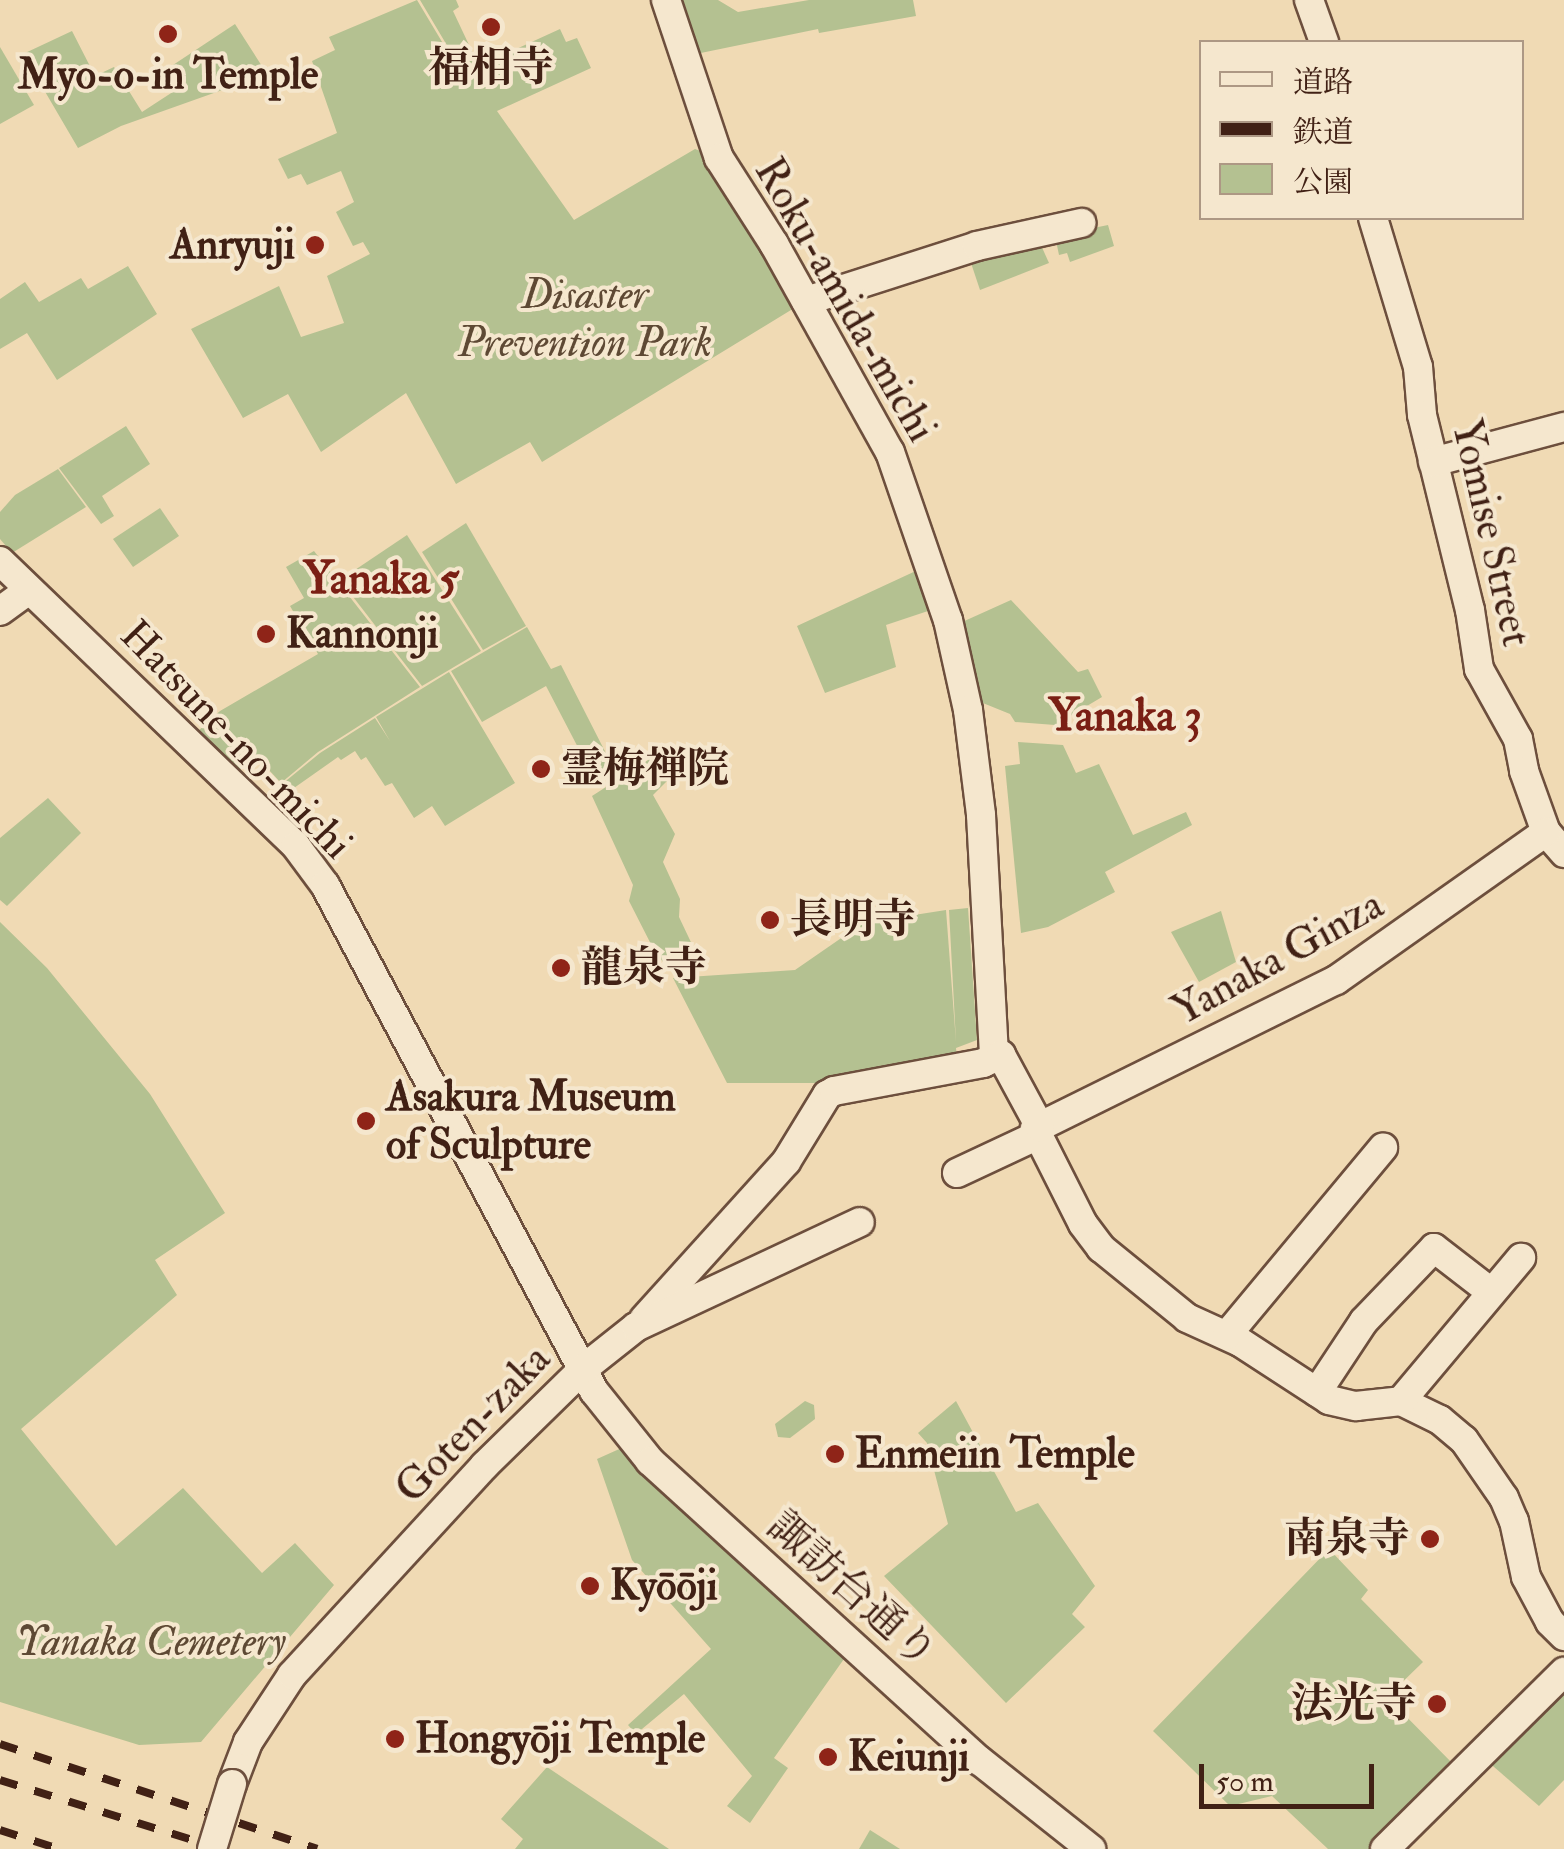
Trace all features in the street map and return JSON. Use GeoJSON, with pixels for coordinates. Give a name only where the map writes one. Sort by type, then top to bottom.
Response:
{"type":"FeatureCollection","features":[{"type":"Feature","properties":{"kind":"street","name":"Roku-amida-michi"},"geometry":{"type":"LineString","coordinates":[[666,0],[707,133],[890,452],[960,666],[982,815],[998,1056]]}},
{"type":"Feature","properties":{"kind":"street"},"geometry":{"type":"LineString","coordinates":[[1308,0],[1323,40]]}},
{"type":"Feature","properties":{"kind":"street","name":"Yomise Street"},"geometry":{"type":"LineString","coordinates":[[1375,220],[1418,366],[1422,415],[1470,610],[1479,669],[1518,739],[1524,772],[1555,842]]}},
{"type":"Feature","properties":{"kind":"street"},"geometry":{"type":"LineString","coordinates":[[806,301],[977,246],[1081,223]]}},
{"type":"Feature","properties":{"kind":"street"},"geometry":{"type":"LineString","coordinates":[[1433,462],[1564,427]]}},
{"type":"Feature","properties":{"kind":"street","name":"Hatsune-no-michi"},"geometry":{"type":"LineString","coordinates":[[0,561],[296,846],[325,885],[582,1369]]}},
{"type":"Feature","properties":{"kind":"street"},"geometry":{"type":"LineString","coordinates":[[0,611],[28,591]]}},
{"type":"Feature","properties":{"kind":"street","name":"Yanaka Ginza"},"geometry":{"type":"LineString","coordinates":[[957,1173],[1336,980],[1555,842]]}},
{"type":"Feature","properties":{"kind":"street"},"geometry":{"type":"LineString","coordinates":[[636,1327],[786,1162],[827,1095],[998,1056],[1083,1224],[1101,1248],[1187,1318],[1227,1335],[1317,1392],[1348,1406],[1401,1401],[1440,1420],[1464,1440],[1491,1476],[1514,1520],[1526,1577],[1550,1622],[1564,1636]]}},
{"type":"Feature","properties":{"kind":"street"},"geometry":{"type":"LineString","coordinates":[[1227,1335],[1383,1148]]}},
{"type":"Feature","properties":{"kind":"street","name":"Goten-zaka"},"geometry":{"type":"LineString","coordinates":[[212,1849],[248,1742],[292,1675],[484,1466],[582,1369],[636,1327],[860,1222]]}},
{"type":"Feature","properties":{"kind":"street"},"geometry":{"type":"LineString","coordinates":[[1317,1392],[1364,1321],[1434,1248],[1492,1292]]}},
{"type":"Feature","properties":{"kind":"street"},"geometry":{"type":"LineString","coordinates":[[1401,1401],[1521,1258]]}},
{"type":"Feature","properties":{"kind":"street","name":"諏訪台通り"},"geometry":{"type":"LineString","coordinates":[[582,1369],[594,1391],[664,1474],[820,1611],[980,1761],[1091,1849]]}},
{"type":"Feature","properties":{"kind":"street"},"geometry":{"type":"LineString","coordinates":[[1384,1849],[1564,1672]]}},
{"type":"Feature","properties":{"kind":"green space","name":"Disaster Prevention Park"},"geometry":{"type":"Polygon","coordinates":[[[417,0],[466,82],[503,55],[560,29],[566,42],[577,38],[591,68],[497,111],[574,220],[695,149],[703,152],[790,297],[791,310],[542,462],[530,442],[456,484],[406,393],[321,452],[288,394],[243,418],[191,329],[279,286],[301,337],[344,323],[327,276],[370,254],[363,242],[353,246],[336,212],[354,202],[341,171],[307,185],[301,174],[288,179],[278,159],[337,133],[312,61],[335,50],[329,37],[417,0]]]}},
{"type":"Feature","properties":{"kind":"green space"},"geometry":{"type":"Polygon","coordinates":[[[420,0],[456,0],[459,7],[453,11],[478,64],[464,74],[420,0]]]}},
{"type":"Feature","properties":{"kind":"green space"},"geometry":{"type":"Polygon","coordinates":[[[676,0],[718,0],[738,12],[809,0],[913,0],[916,16],[819,33],[818,29],[691,55],[676,0]]]}},
{"type":"Feature","properties":{"kind":"green space"},"geometry":{"type":"Polygon","coordinates":[[[235,24],[267,74],[121,126],[78,148],[23,54],[72,31],[95,76],[114,67],[142,112],[185,84],[173,65],[235,24]]]}},
{"type":"Feature","properties":{"kind":"green space"},"geometry":{"type":"Polygon","coordinates":[[[0,47],[34,105],[0,124],[0,47]]]}},
{"type":"Feature","properties":{"kind":"green space"},"geometry":{"type":"Polygon","coordinates":[[[1108,225],[1114,246],[1070,262],[1067,253],[1059,255],[1055,236],[1108,225]]]}},
{"type":"Feature","properties":{"kind":"green space"},"geometry":{"type":"Polygon","coordinates":[[[1040,243],[1049,263],[980,290],[970,260],[1040,243]]]}},
{"type":"Feature","properties":{"kind":"green space"},"geometry":{"type":"Polygon","coordinates":[[[128,266],[157,314],[57,380],[27,333],[0,349],[0,299],[25,282],[39,302],[81,278],[88,289],[128,266]]]}},
{"type":"Feature","properties":{"kind":"green space"},"geometry":{"type":"Polygon","coordinates":[[[126,426],[150,464],[102,496],[114,516],[101,524],[59,468],[126,426]]]}},
{"type":"Feature","properties":{"kind":"green space"},"geometry":{"type":"Polygon","coordinates":[[[58,469],[86,507],[12,553],[0,539],[0,512],[15,495],[58,469]]]}},
{"type":"Feature","properties":{"kind":"green space"},"geometry":{"type":"Polygon","coordinates":[[[160,508],[179,536],[133,567],[113,539],[160,508]]]}},
{"type":"Feature","properties":{"kind":"green space"},"geometry":{"type":"Polygon","coordinates":[[[466,523],[526,626],[483,650],[422,552],[466,523]]]}},
{"type":"Feature","properties":{"kind":"green space"},"geometry":{"type":"Polygon","coordinates":[[[407,535],[481,651],[422,686],[340,580],[407,535]]]}},
{"type":"Feature","properties":{"kind":"green space"},"geometry":{"type":"Polygon","coordinates":[[[314,551],[420,687],[318,752],[281,783],[256,756],[237,772],[197,732],[220,711],[318,654],[290,606],[304,598],[286,567],[314,551]]]}},
{"type":"Feature","properties":{"kind":"green space"},"geometry":{"type":"Polygon","coordinates":[[[920,569],[934,609],[886,625],[896,667],[825,693],[797,626],[920,569]]]}},
{"type":"Feature","properties":{"kind":"green space"},"geometry":{"type":"Polygon","coordinates":[[[1011,600],[1078,672],[1088,669],[1102,697],[1055,725],[1015,722],[1010,714],[973,699],[960,623],[1011,600]]]}},
{"type":"Feature","properties":{"kind":"green space"},"geometry":{"type":"Polygon","coordinates":[[[527,627],[551,669],[561,665],[615,771],[596,782],[546,686],[482,722],[451,671],[527,627]]]}},
{"type":"Feature","properties":{"kind":"green space"},"geometry":{"type":"Polygon","coordinates":[[[449,672],[515,783],[445,826],[432,806],[414,818],[392,783],[385,786],[366,757],[361,760],[355,751],[341,760],[338,757],[294,788],[308,807],[289,823],[265,798],[320,753],[375,718],[390,741],[376,717],[449,672]]]}},
{"type":"Feature","properties":{"kind":"green space"},"geometry":{"type":"Polygon","coordinates":[[[1018,742],[1063,745],[1076,773],[1099,764],[1133,835],[1186,812],[1192,825],[1105,872],[1115,892],[1048,927],[1021,933],[1005,766],[1020,764],[1018,742]]]}},
{"type":"Feature","properties":{"kind":"green space"},"geometry":{"type":"Polygon","coordinates":[[[670,746],[682,753],[677,771],[653,795],[675,834],[663,862],[680,899],[679,917],[698,957],[688,970],[674,972],[657,956],[629,901],[633,885],[592,796],[670,746]]]}},
{"type":"Feature","properties":{"kind":"green space"},"geometry":{"type":"Polygon","coordinates":[[[48,798],[81,833],[7,906],[0,900],[0,838],[48,798]]]}},
{"type":"Feature","properties":{"kind":"green space"},"geometry":{"type":"Polygon","coordinates":[[[968,908],[977,1040],[956,1048],[957,1059],[831,1083],[727,1083],[673,978],[795,970],[863,923],[946,910],[956,1042],[949,910],[968,908]]]}},
{"type":"Feature","properties":{"kind":"green space"},"geometry":{"type":"Polygon","coordinates":[[[1221,911],[1236,962],[1199,982],[1171,932],[1221,911]]]}},
{"type":"Feature","properties":{"kind":"green space","name":"Yanaka Cemetery"},"geometry":{"type":"Polygon","coordinates":[[[0,922],[47,968],[150,1094],[225,1213],[155,1260],[177,1295],[21,1429],[116,1546],[183,1488],[262,1573],[295,1543],[334,1585],[201,1742],[139,1745],[0,1702],[0,922]]]}},
{"type":"Feature","properties":{"kind":"green space"},"geometry":{"type":"Polygon","coordinates":[[[805,1401],[814,1405],[815,1419],[790,1438],[778,1437],[775,1424],[805,1401]]]}},
{"type":"Feature","properties":{"kind":"green space"},"geometry":{"type":"Polygon","coordinates":[[[956,1401],[1016,1512],[1038,1503],[1095,1586],[1072,1614],[1085,1627],[1006,1703],[884,1576],[948,1524],[927,1443],[918,1433],[956,1401]]]}},
{"type":"Feature","properties":{"kind":"green space"},"geometry":{"type":"Polygon","coordinates":[[[626,1446],[851,1649],[774,1758],[788,1768],[750,1823],[727,1806],[752,1776],[684,1694],[636,1734],[628,1725],[711,1649],[632,1560],[597,1459],[626,1446]]]}},
{"type":"Feature","properties":{"kind":"green space"},"geometry":{"type":"Polygon","coordinates":[[[1329,1549],[1368,1590],[1361,1599],[1423,1662],[1387,1697],[1457,1768],[1379,1849],[1328,1849],[1272,1796],[1230,1806],[1153,1731],[1329,1549]]]}},
{"type":"Feature","properties":{"kind":"green space"},"geometry":{"type":"Polygon","coordinates":[[[1564,1682],[1564,1780],[1539,1806],[1486,1760],[1564,1682]]]}},
{"type":"Feature","properties":{"kind":"green space"},"geometry":{"type":"Polygon","coordinates":[[[547,1767],[669,1849],[515,1849],[523,1839],[501,1819],[547,1767]]]}},
{"type":"Feature","properties":{"kind":"green space"},"geometry":{"type":"Polygon","coordinates":[[[870,1830],[900,1849],[859,1849],[870,1830]]]}},
{"type":"Feature","properties":{"kind":"railway"},"geometry":{"type":"LineString","coordinates":[[0,1744],[317,1849]]}},
{"type":"Feature","properties":{"kind":"railway"},"geometry":{"type":"LineString","coordinates":[[0,1780],[222,1849]]}},
{"type":"Feature","properties":{"kind":"railway"},"geometry":{"type":"LineString","coordinates":[[0,1830],[59,1849]]}},
{"type":"Feature","properties":{"kind":"place","name":"福相寺"},"geometry":{"type":"Point","coordinates":[491,27]}},
{"type":"Feature","properties":{"kind":"place","name":"Myo-o-in Temple"},"geometry":{"type":"Point","coordinates":[168,34]}},
{"type":"Feature","properties":{"kind":"place","name":"Anryuji"},"geometry":{"type":"Point","coordinates":[315,245]}},
{"type":"Feature","properties":{"kind":"place","name":"Kannonji"},"geometry":{"type":"Point","coordinates":[266,634]}},
{"type":"Feature","properties":{"kind":"place","name":"霊梅禅院"},"geometry":{"type":"Point","coordinates":[541,769]}},
{"type":"Feature","properties":{"kind":"place","name":"長明寺"},"geometry":{"type":"Point","coordinates":[770,920]}},
{"type":"Feature","properties":{"kind":"place","name":"龍泉寺"},"geometry":{"type":"Point","coordinates":[561,968]}},
{"type":"Feature","properties":{"kind":"place","name":"Asakura Museum of Sculpture"},"geometry":{"type":"Point","coordinates":[366,1121]}},
{"type":"Feature","properties":{"kind":"place","name":"Enmeiin Temple"},"geometry":{"type":"Point","coordinates":[835,1454]}},
{"type":"Feature","properties":{"kind":"place","name":"南泉寺"},"geometry":{"type":"Point","coordinates":[1430,1539]}},
{"type":"Feature","properties":{"kind":"place","name":"Kyōōji"},"geometry":{"type":"Point","coordinates":[590,1586]}},
{"type":"Feature","properties":{"kind":"place","name":"法光寺"},"geometry":{"type":"Point","coordinates":[1437,1704]}},
{"type":"Feature","properties":{"kind":"place","name":"Hongyōji Temple"},"geometry":{"type":"Point","coordinates":[395,1739]}},
{"type":"Feature","properties":{"kind":"place","name":"Keiunji"},"geometry":{"type":"Point","coordinates":[828,1757]}},
{"type":"Feature","properties":{"kind":"district","name":"Yanaka 5"},"geometry":{"type":"Point","coordinates":[381,580]}},
{"type":"Feature","properties":{"kind":"district","name":"Yanaka 3"},"geometry":{"type":"Point","coordinates":[1125,717]}}]}
